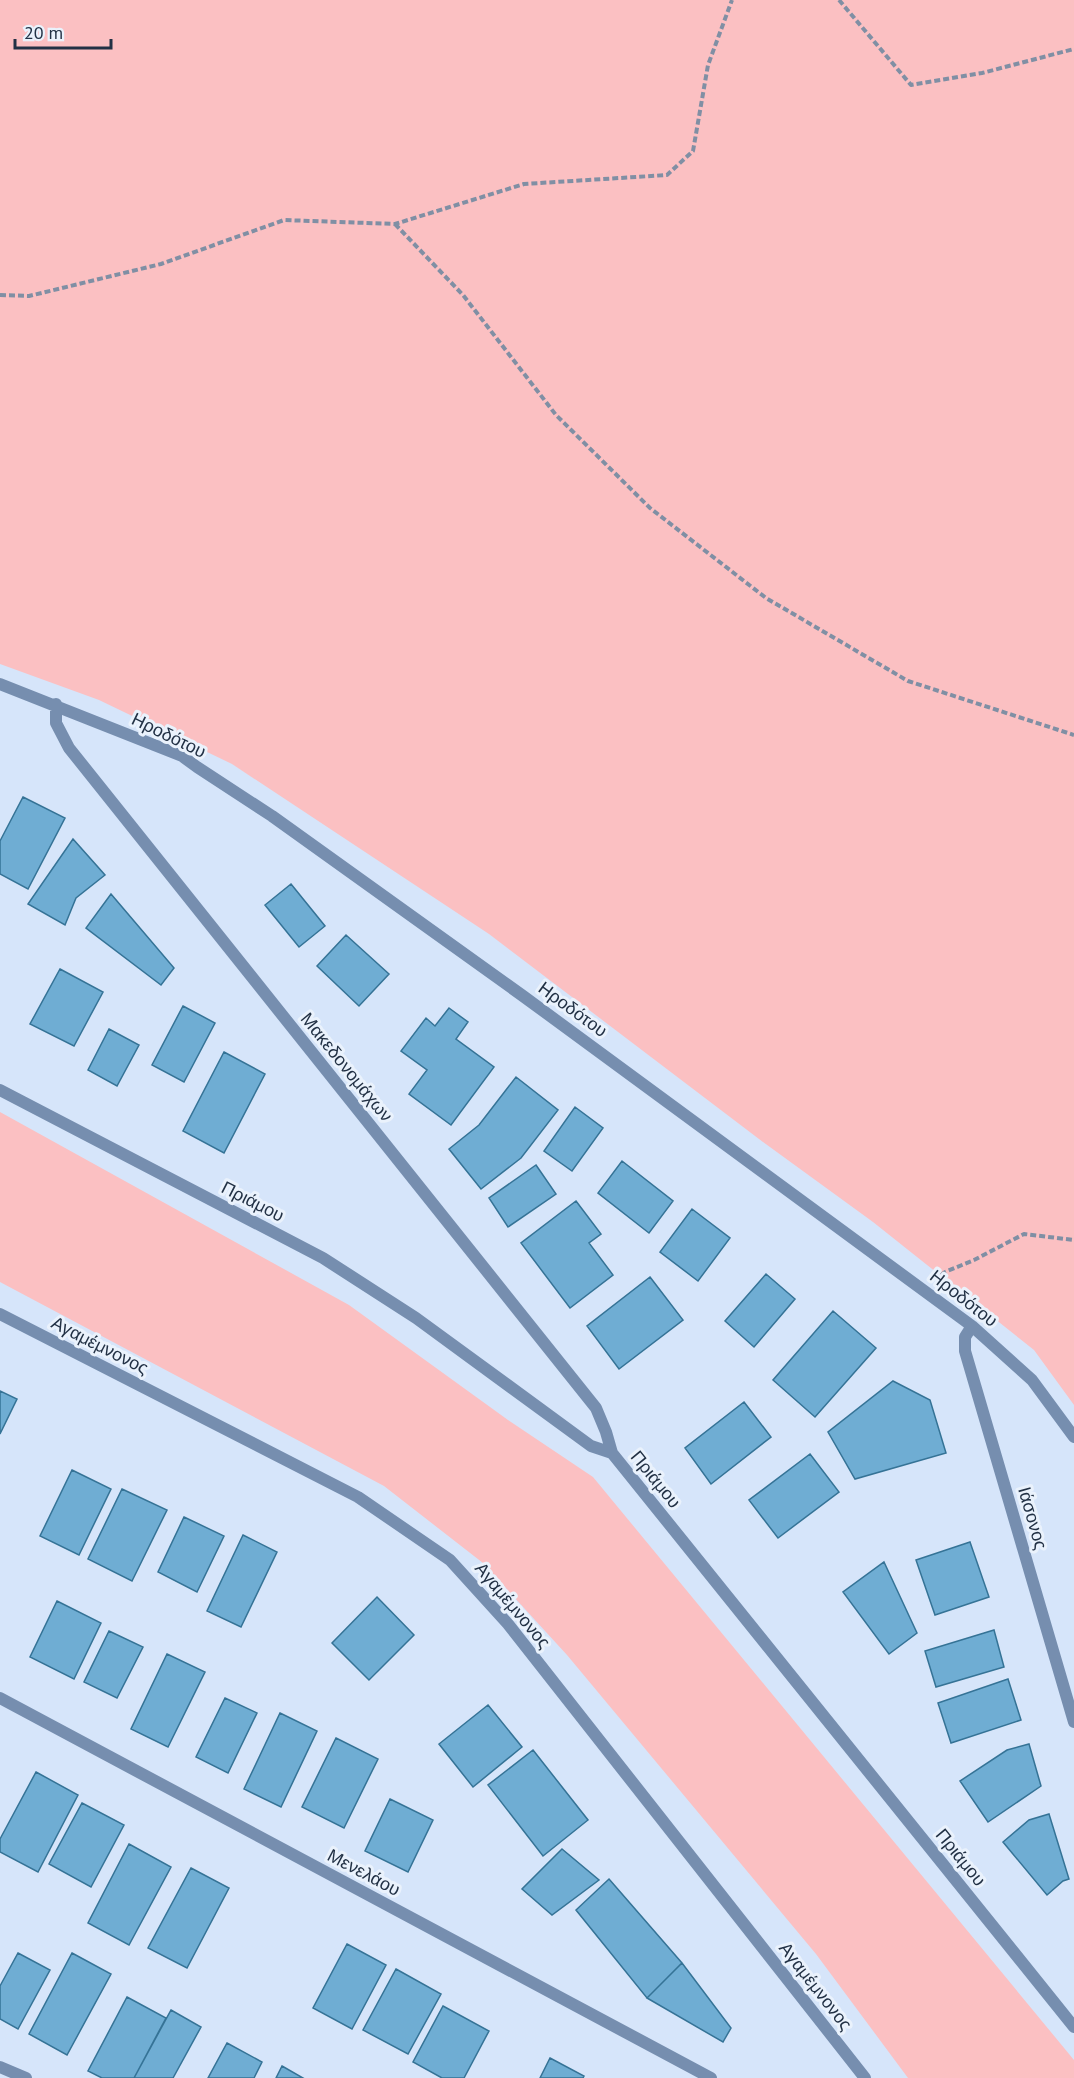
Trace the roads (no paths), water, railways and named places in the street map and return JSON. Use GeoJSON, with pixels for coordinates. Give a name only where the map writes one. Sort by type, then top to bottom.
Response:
{"type":"FeatureCollection","features":[{"type":"Feature","properties":{"kind":"street","name":"Ηροδότου"},"geometry":{"type":"LineString","coordinates":[[0,684],[56,704],[182,756],[253,804],[533,1003],[926,1290],[972,1326],[1032,1380],[1074,1437]]}},
{"type":"Feature","properties":{"kind":"street","name":"Μακεδονομάχων"},"geometry":{"type":"LineString","coordinates":[[56,704],[56,723],[69,748],[596,1408],[612,1453]]}},
{"type":"Feature","properties":{"kind":"street","name":"Πριάμου"},"geometry":{"type":"LineString","coordinates":[[0,1090],[323,1258],[416,1318],[591,1446],[612,1453],[1074,2027]]}},
{"type":"Feature","properties":{"kind":"street","name":"Αγαμέμνονος"},"geometry":{"type":"LineString","coordinates":[[0,1314],[358,1497],[450,1560],[508,1624],[865,2078]]}},
{"type":"Feature","properties":{"kind":"street","name":"Ιάσονος"},"geometry":{"type":"LineString","coordinates":[[972,1326],[965,1337],[965,1351],[1074,1722]]}},
{"type":"Feature","properties":{"kind":"street","name":"Μενελάου"},"geometry":{"type":"LineString","coordinates":[[0,1698],[711,2078]]}},
{"type":"Feature","properties":{"kind":"street"},"geometry":{"type":"LineString","coordinates":[[0,2067],[26,2078]]}}]}
